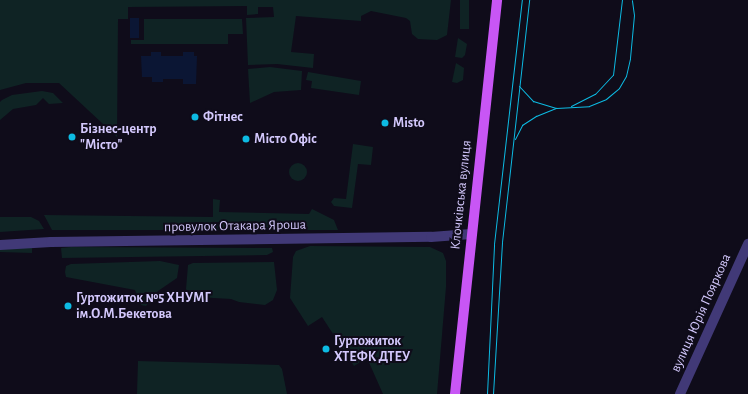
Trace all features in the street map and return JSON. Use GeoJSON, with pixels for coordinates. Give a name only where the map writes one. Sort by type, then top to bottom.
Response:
{"type":"FeatureCollection","features":[{"type":"Feature","properties":{"kind":"main road","name":"Клочківська вулиця"},"geometry":{"type":"LineString","coordinates":[[455,394],[497,0]]}},
{"type":"Feature","properties":{"kind":"street","name":"провулок Отакара Яроша"},"geometry":{"type":"LineString","coordinates":[[0,245],[348,236],[423,237],[471,234]]}},
{"type":"Feature","properties":{"kind":"street","name":"вулиця Юрія Пояркова"},"geometry":{"type":"LineString","coordinates":[[680,394],[748,244]]}},
{"type":"Feature","properties":{"kind":"green space"},"geometry":{"type":"Polygon","coordinates":[[[0,0],[451,0],[447,35],[437,40],[418,39],[412,34],[410,21],[406,18],[371,11],[361,16],[361,21],[296,16],[291,52],[314,54],[313,68],[277,64],[248,65],[246,18],[274,17],[273,7],[258,7],[258,14],[247,15],[247,6],[128,7],[128,19],[118,19],[117,137],[59,83],[26,83],[0,90],[0,0]]]}},
{"type":"Feature","properties":{"kind":"green space"},"geometry":{"type":"Polygon","coordinates":[[[460,0],[469,0],[469,29],[460,29],[460,0]]]}},
{"type":"Feature","properties":{"kind":"green space"},"geometry":{"type":"Polygon","coordinates":[[[144,19],[242,19],[243,34],[228,34],[228,44],[131,44],[131,40],[144,40],[144,19]]]}},
{"type":"Feature","properties":{"kind":"green space"},"geometry":{"type":"Polygon","coordinates":[[[458,38],[467,44],[465,55],[462,58],[455,57],[458,38]]]}},
{"type":"Feature","properties":{"kind":"green space"},"geometry":{"type":"Polygon","coordinates":[[[456,63],[464,68],[463,80],[457,83],[452,82],[456,63]]]}},
{"type":"Feature","properties":{"kind":"green space"},"geometry":{"type":"Polygon","coordinates":[[[270,67],[302,71],[301,90],[274,92],[250,103],[248,69],[270,67]]]}},
{"type":"Feature","properties":{"kind":"green space"},"geometry":{"type":"Polygon","coordinates":[[[308,72],[361,81],[359,95],[311,88],[312,81],[306,80],[308,72]]]}},
{"type":"Feature","properties":{"kind":"green space"},"geometry":{"type":"Polygon","coordinates":[[[42,91],[53,93],[63,103],[49,104],[43,98],[36,105],[13,109],[0,120],[0,102],[2,100],[12,95],[42,91]]]}},
{"type":"Feature","properties":{"kind":"green space"},"geometry":{"type":"Polygon","coordinates":[[[353,144],[373,147],[371,165],[358,164],[352,208],[334,206],[331,202],[334,198],[346,199],[353,144]]]}},
{"type":"Feature","properties":{"kind":"green space"},"geometry":{"type":"Polygon","coordinates":[[[294,163],[302,163],[307,168],[305,179],[302,181],[294,181],[289,176],[289,168],[294,163]]]}},
{"type":"Feature","properties":{"kind":"green space"},"geometry":{"type":"Polygon","coordinates":[[[213,199],[220,200],[219,212],[309,214],[312,209],[334,220],[338,230],[52,230],[44,215],[213,217],[213,199]]]}},
{"type":"Feature","properties":{"kind":"green space"},"geometry":{"type":"Polygon","coordinates":[[[0,217],[31,217],[39,221],[44,229],[0,232],[0,217]]]}},
{"type":"Feature","properties":{"kind":"green space"},"geometry":{"type":"Polygon","coordinates":[[[310,246],[430,247],[443,253],[446,261],[446,287],[437,394],[383,394],[367,358],[354,366],[322,317],[308,326],[290,298],[293,257],[296,251],[310,246]]]}},
{"type":"Feature","properties":{"kind":"green space"},"geometry":{"type":"Polygon","coordinates":[[[0,248],[32,248],[32,253],[0,252],[0,248]]]}},
{"type":"Feature","properties":{"kind":"green space"},"geometry":{"type":"Polygon","coordinates":[[[61,248],[272,248],[273,252],[267,255],[62,258],[61,248]]]}},
{"type":"Feature","properties":{"kind":"green space"},"geometry":{"type":"Polygon","coordinates":[[[160,261],[179,265],[177,278],[158,291],[146,306],[141,305],[135,290],[66,277],[65,272],[66,266],[71,264],[160,261]]]}},
{"type":"Feature","properties":{"kind":"green space"},"geometry":{"type":"Polygon","coordinates":[[[274,262],[277,290],[273,300],[265,305],[239,302],[231,299],[197,297],[189,294],[186,289],[188,265],[193,263],[274,262]]]}},
{"type":"Feature","properties":{"kind":"green space"},"geometry":{"type":"Polygon","coordinates":[[[138,361],[279,365],[282,369],[287,394],[137,394],[138,361]]]}},
{"type":"Feature","properties":{"kind":"water"},"geometry":{"type":"Polygon","coordinates":[[[130,18],[139,18],[139,38],[130,38],[130,18]]]}},
{"type":"Feature","properties":{"kind":"water"},"geometry":{"type":"Polygon","coordinates":[[[151,52],[161,52],[161,56],[183,56],[183,52],[194,52],[194,56],[197,56],[196,84],[183,84],[183,79],[163,79],[163,82],[152,82],[152,77],[142,77],[141,56],[151,56],[151,52]]]}},
{"type":"Feature","properties":{"kind":"tram line"},"geometry":{"type":"LineString","coordinates":[[487,394],[494,244],[522,0]]}},
{"type":"Feature","properties":{"kind":"tram line"},"geometry":{"type":"LineString","coordinates":[[493,394],[502,242],[529,0]]}},
{"type":"Feature","properties":{"kind":"tram line"},"geometry":{"type":"LineString","coordinates":[[571,106],[595,94],[613,75],[622,0]]}},
{"type":"Feature","properties":{"kind":"tram line"},"geometry":{"type":"LineString","coordinates":[[515,139],[522,125],[536,116],[556,108],[589,106],[606,99],[619,88],[626,76],[630,58],[634,15],[632,0]]}},
{"type":"Feature","properties":{"kind":"tram line"},"geometry":{"type":"LineString","coordinates":[[519,86],[533,101],[556,108]]}},
{"type":"Feature","properties":{"kind":"place","name":"Фітнес"},"geometry":{"type":"Point","coordinates":[195,117]}},
{"type":"Feature","properties":{"kind":"place","name":"Misto"},"geometry":{"type":"Point","coordinates":[385,123]}},
{"type":"Feature","properties":{"kind":"place","name":"Бізнес-центр \"Місто\""},"geometry":{"type":"Point","coordinates":[72,137]}},
{"type":"Feature","properties":{"kind":"place","name":"Місто Офіс"},"geometry":{"type":"Point","coordinates":[246,139]}},
{"type":"Feature","properties":{"kind":"place","name":"Гуртожиток №5 ХНУМГ ім.О.М.Бекетова"},"geometry":{"type":"Point","coordinates":[68,306]}},
{"type":"Feature","properties":{"kind":"place","name":"Гуртожиток ХТЕФК ДТЕУ"},"geometry":{"type":"Point","coordinates":[326,349]}}]}
